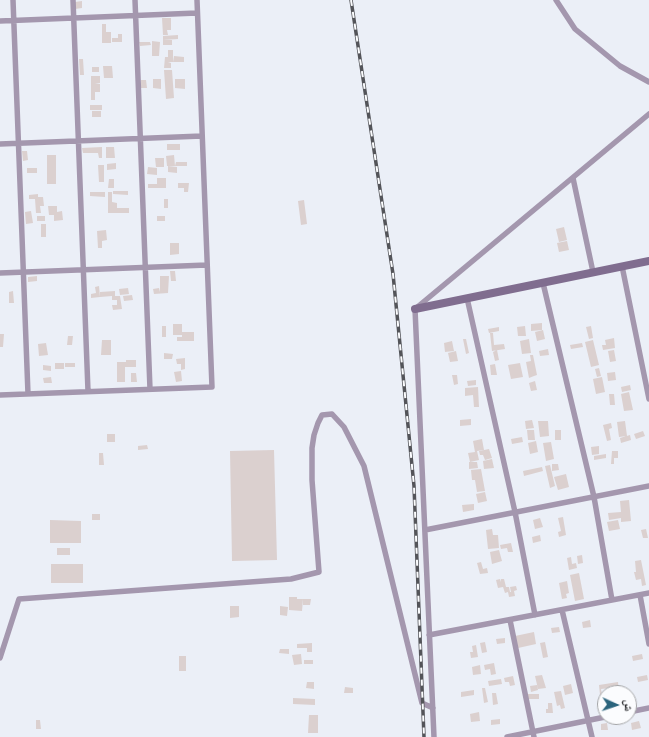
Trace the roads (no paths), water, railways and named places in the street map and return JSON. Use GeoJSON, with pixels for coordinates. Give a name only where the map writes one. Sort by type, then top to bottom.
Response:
{"type":"FeatureCollection","features":[{"type":"Feature","properties":{"kind":"street"},"geometry":{"type":"LineString","coordinates":[[13,0],[28,394]]}},
{"type":"Feature","properties":{"kind":"street"},"geometry":{"type":"LineString","coordinates":[[72,0],[88,392]]}},
{"type":"Feature","properties":{"kind":"street"},"geometry":{"type":"LineString","coordinates":[[135,0],[150,389]]}},
{"type":"Feature","properties":{"kind":"street"},"geometry":{"type":"LineString","coordinates":[[0,395],[212,387],[197,0]]}},
{"type":"Feature","properties":{"kind":"street"},"geometry":{"type":"LineString","coordinates":[[556,0],[575,29],[620,66],[649,82]]}},
{"type":"Feature","properties":{"kind":"street"},"geometry":{"type":"LineString","coordinates":[[0,21],[197,13]]}},
{"type":"Feature","properties":{"kind":"street"},"geometry":{"type":"LineString","coordinates":[[415,309],[649,114]]}},
{"type":"Feature","properties":{"kind":"street"},"geometry":{"type":"LineString","coordinates":[[0,144],[202,136]]}},
{"type":"Feature","properties":{"kind":"street"},"geometry":{"type":"LineString","coordinates":[[572,178],[593,272]]}},
{"type":"Feature","properties":{"kind":"street"},"geometry":{"type":"LineString","coordinates":[[415,309],[649,261]]}},
{"type":"Feature","properties":{"kind":"street"},"geometry":{"type":"LineString","coordinates":[[0,273],[207,265]]}},
{"type":"Feature","properties":{"kind":"street"},"geometry":{"type":"LineString","coordinates":[[622,266],[649,399]]}},
{"type":"Feature","properties":{"kind":"street"},"geometry":{"type":"LineString","coordinates":[[543,282],[594,497],[612,600]]}},
{"type":"Feature","properties":{"kind":"street"},"geometry":{"type":"LineString","coordinates":[[467,298],[515,512],[535,615]]}},
{"type":"Feature","properties":{"kind":"street"},"geometry":{"type":"LineString","coordinates":[[415,309],[434,737]]}},
{"type":"Feature","properties":{"kind":"street"},"geometry":{"type":"LineString","coordinates":[[0,658],[19,599],[291,579],[319,572],[312,480],[312,448],[314,435],[322,415],[332,414],[344,427],[364,466],[422,703],[432,708]]}},
{"type":"Feature","properties":{"kind":"street"},"geometry":{"type":"LineString","coordinates":[[425,530],[649,486]]}},
{"type":"Feature","properties":{"kind":"street"},"geometry":{"type":"LineString","coordinates":[[429,635],[649,593]]}},
{"type":"Feature","properties":{"kind":"street"},"geometry":{"type":"LineString","coordinates":[[640,595],[649,644]]}},
{"type":"Feature","properties":{"kind":"street"},"geometry":{"type":"LineString","coordinates":[[562,610],[592,737]]}},
{"type":"Feature","properties":{"kind":"street"},"geometry":{"type":"LineString","coordinates":[[510,620],[533,734]]}},
{"type":"Feature","properties":{"kind":"street"},"geometry":{"type":"LineString","coordinates":[[637,710],[649,708]]}},
{"type":"Feature","properties":{"kind":"street"},"geometry":{"type":"LineString","coordinates":[[506,737],[533,734],[597,718]]}},
{"type":"Feature","properties":{"kind":"railway"},"geometry":{"type":"LineString","coordinates":[[351,0],[393,274],[414,486],[424,737]]}}]}
